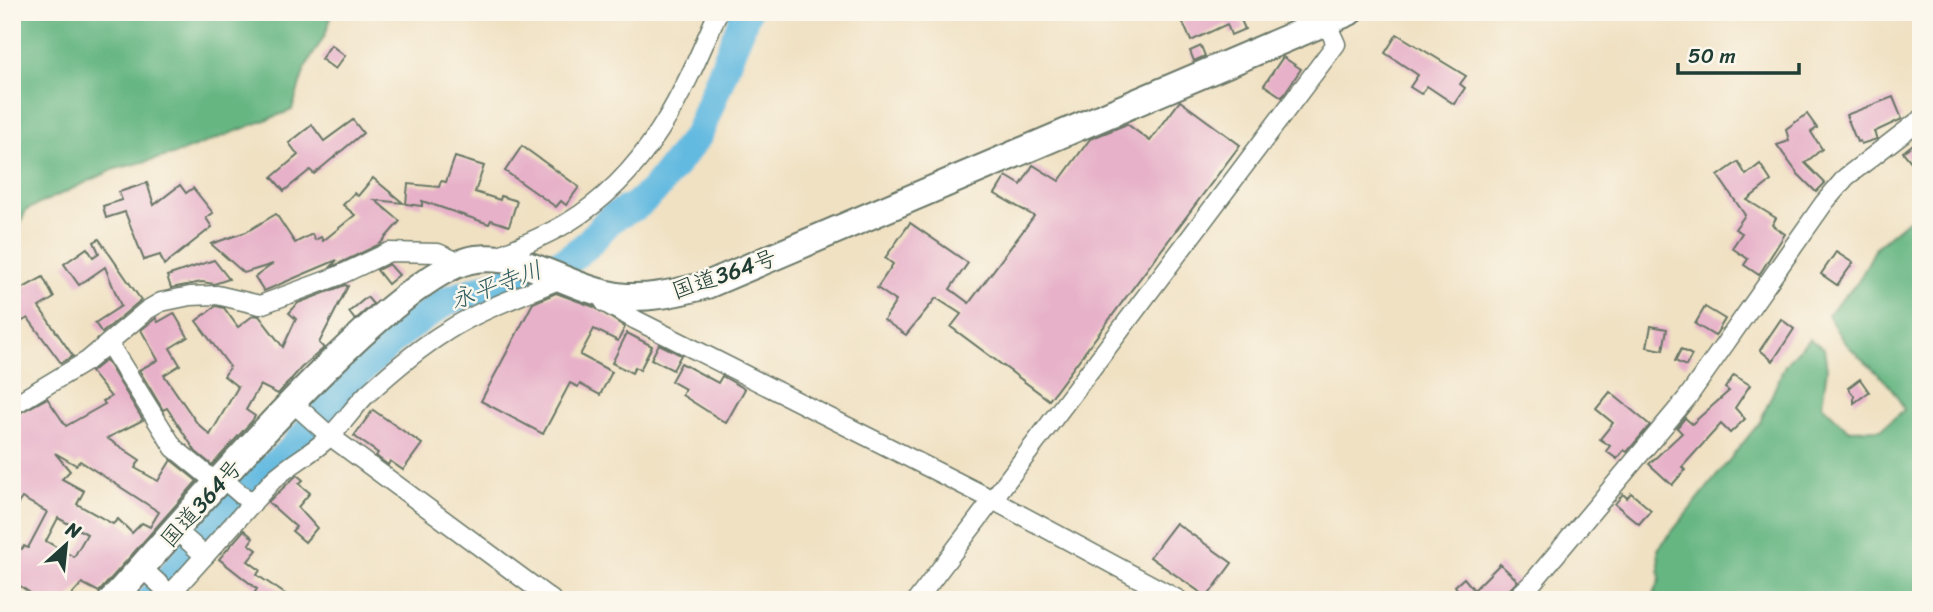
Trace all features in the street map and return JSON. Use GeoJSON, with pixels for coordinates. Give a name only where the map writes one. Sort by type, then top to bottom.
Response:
{"type":"FeatureCollection","features":[{"type":"Feature","properties":{"kind":"highway","name":"国道364号"},"geometry":{"type":"LineString","coordinates":[[112,600],[145,570],[296,406],[412,290],[458,262],[500,258],[560,276],[597,291],[645,297],[707,285],[1337,17]]}},
{"type":"Feature","properties":{"kind":"street"},"geometry":{"type":"LineString","coordinates":[[500,258],[567,223],[612,189],[645,154],[663,130],[718,12]]}},
{"type":"Feature","properties":{"kind":"street"},"geometry":{"type":"LineString","coordinates":[[917,600],[1336,44],[1337,17]]}},
{"type":"Feature","properties":{"kind":"street"},"geometry":{"type":"LineString","coordinates":[[1514,600],[1533,582],[1687,398],[1824,203],[1846,177],[1921,119]]}},
{"type":"Feature","properties":{"kind":"street"},"geometry":{"type":"LineString","coordinates":[[12,406],[57,381],[161,302],[190,296],[217,295],[260,305],[338,276],[389,252],[438,253],[458,262]]}},
{"type":"Feature","properties":{"kind":"street"},"geometry":{"type":"LineString","coordinates":[[145,570],[167,595],[251,503],[292,463],[305,459],[367,395],[445,332],[481,312],[560,276]]}},
{"type":"Feature","properties":{"kind":"street"},"geometry":{"type":"LineString","coordinates":[[597,291],[605,303],[991,499],[1179,600]]}},
{"type":"Feature","properties":{"kind":"street"},"geometry":{"type":"LineString","coordinates":[[109,344],[174,448],[251,503]]}},
{"type":"Feature","properties":{"kind":"street"},"geometry":{"type":"LineString","coordinates":[[296,406],[327,434],[552,600]]}},
{"type":"Feature","properties":{"kind":"street"},"geometry":{"type":"LineString","coordinates":[[179,533],[204,555]]}},
{"type":"Feature","properties":{"kind":"green space"},"geometry":{"type":"Polygon","coordinates":[[[12,12],[333,12],[325,35],[305,68],[292,110],[176,154],[115,169],[26,210],[12,245],[12,12]]]}},
{"type":"Feature","properties":{"kind":"green space"},"geometry":{"type":"Polygon","coordinates":[[[1921,209],[1921,554],[1916,600],[1651,600],[1660,580],[1658,549],[1760,422],[1785,365],[1809,339],[1824,348],[1827,369],[1822,405],[1848,430],[1881,429],[1904,410],[1887,383],[1845,342],[1828,314],[1858,282],[1877,246],[1921,209]]]}},
{"type":"Feature","properties":{"kind":"building"},"geometry":{"type":"Polygon","coordinates":[[[1187,12],[1253,12],[1240,18],[1245,29],[1231,35],[1227,24],[1191,41],[1180,16],[1187,12]]]}},
{"type":"Feature","properties":{"kind":"building"},"geometry":{"type":"Polygon","coordinates":[[[1397,34],[1466,76],[1460,84],[1465,88],[1454,104],[1427,86],[1421,94],[1410,87],[1418,75],[1385,53],[1397,34]]]}},
{"type":"Feature","properties":{"kind":"building"},"geometry":{"type":"Polygon","coordinates":[[[331,45],[345,56],[335,69],[321,59],[331,45]]]}},
{"type":"Feature","properties":{"kind":"building"},"geometry":{"type":"Polygon","coordinates":[[[1201,46],[1205,56],[1194,61],[1190,51],[1201,46]]]}},
{"type":"Feature","properties":{"kind":"building"},"geometry":{"type":"Polygon","coordinates":[[[1283,57],[1301,69],[1282,97],[1264,85],[1283,57]]]}},
{"type":"Feature","properties":{"kind":"building"},"geometry":{"type":"Polygon","coordinates":[[[1893,97],[1902,119],[1874,132],[1877,139],[1861,144],[1860,141],[1857,142],[1846,115],[1893,97]]]}},
{"type":"Feature","properties":{"kind":"building"},"geometry":{"type":"Polygon","coordinates":[[[1180,101],[1240,145],[1049,400],[951,327],[961,314],[936,298],[906,335],[884,320],[896,301],[877,288],[893,264],[885,258],[910,223],[968,263],[950,289],[969,303],[1034,216],[995,194],[1006,176],[1021,185],[1033,165],[1059,181],[1090,139],[1127,124],[1150,141],[1180,101]]]}},
{"type":"Feature","properties":{"kind":"building"},"geometry":{"type":"Polygon","coordinates":[[[1807,114],[1817,128],[1811,132],[1822,149],[1805,163],[1825,183],[1816,192],[1798,174],[1777,145],[1789,141],[1786,129],[1807,114]]]}},
{"type":"Feature","properties":{"kind":"building"},"geometry":{"type":"Polygon","coordinates":[[[353,120],[363,133],[314,174],[310,170],[284,191],[272,177],[298,155],[289,143],[312,125],[324,141],[353,120]]]}},
{"type":"Feature","properties":{"kind":"building"},"geometry":{"type":"Polygon","coordinates":[[[1921,138],[1921,174],[1903,152],[1921,138]]]}},
{"type":"Feature","properties":{"kind":"building"},"geometry":{"type":"Polygon","coordinates":[[[522,146],[579,187],[566,205],[561,201],[556,207],[505,171],[522,146]]]}},
{"type":"Feature","properties":{"kind":"building"},"geometry":{"type":"Polygon","coordinates":[[[455,157],[484,166],[475,192],[500,200],[501,196],[517,201],[509,226],[491,220],[489,224],[422,201],[422,206],[406,204],[408,184],[439,187],[441,181],[446,182],[455,157]]]}},
{"type":"Feature","properties":{"kind":"building"},"geometry":{"type":"Polygon","coordinates":[[[1738,162],[1746,175],[1760,164],[1771,181],[1747,200],[1776,218],[1772,225],[1785,234],[1759,275],[1744,265],[1748,259],[1732,248],[1742,233],[1735,229],[1745,215],[1718,176],[1738,162]]]}},
{"type":"Feature","properties":{"kind":"building"},"geometry":{"type":"Polygon","coordinates":[[[373,178],[403,203],[375,200],[400,221],[380,244],[334,266],[331,267],[337,260],[264,291],[255,277],[273,264],[244,273],[211,244],[246,232],[276,214],[295,243],[312,234],[315,240],[321,237],[323,241],[355,215],[343,205],[354,193],[358,196],[373,178]]]}},
{"type":"Feature","properties":{"kind":"building"},"geometry":{"type":"Polygon","coordinates":[[[147,183],[154,205],[180,185],[186,193],[193,188],[213,213],[206,218],[212,227],[164,265],[160,255],[144,260],[125,212],[106,218],[103,206],[122,200],[119,192],[147,183]]]}},
{"type":"Feature","properties":{"kind":"building"},"geometry":{"type":"Polygon","coordinates":[[[99,239],[141,300],[102,333],[95,323],[121,306],[105,267],[79,285],[64,264],[87,248],[93,257],[99,253],[94,242],[99,239]]]}},
{"type":"Feature","properties":{"kind":"building"},"geometry":{"type":"Polygon","coordinates":[[[1836,252],[1853,263],[1837,285],[1821,274],[1836,252]]]}},
{"type":"Feature","properties":{"kind":"building"},"geometry":{"type":"Polygon","coordinates":[[[214,260],[229,279],[214,284],[202,282],[171,288],[167,276],[214,260]]]}},
{"type":"Feature","properties":{"kind":"building"},"geometry":{"type":"Polygon","coordinates":[[[389,264],[399,275],[388,284],[377,270],[389,264]]]}},
{"type":"Feature","properties":{"kind":"building"},"geometry":{"type":"Polygon","coordinates":[[[43,277],[54,298],[39,307],[73,356],[61,363],[28,318],[12,327],[12,294],[43,277]]]}},
{"type":"Feature","properties":{"kind":"building"},"geometry":{"type":"Polygon","coordinates":[[[348,286],[319,343],[324,348],[301,368],[278,394],[260,385],[246,410],[255,416],[252,421],[212,465],[196,452],[167,408],[163,410],[139,370],[158,360],[141,330],[156,318],[158,322],[174,313],[188,337],[170,348],[180,365],[164,375],[197,423],[210,435],[238,387],[224,376],[230,367],[196,321],[216,306],[224,308],[238,327],[254,315],[259,316],[283,347],[296,319],[289,313],[298,303],[348,286]]]}},
{"type":"Feature","properties":{"kind":"building"},"geometry":{"type":"Polygon","coordinates":[[[556,293],[594,307],[625,327],[618,341],[594,329],[580,355],[612,372],[600,395],[580,384],[578,387],[570,383],[543,434],[481,401],[533,303],[556,293]]]}},
{"type":"Feature","properties":{"kind":"building"},"geometry":{"type":"Polygon","coordinates":[[[367,297],[373,304],[355,320],[349,312],[367,297]]]}},
{"type":"Feature","properties":{"kind":"building"},"geometry":{"type":"Polygon","coordinates":[[[1705,307],[1725,319],[1715,336],[1695,324],[1705,307]]]}},
{"type":"Feature","properties":{"kind":"building"},"geometry":{"type":"Polygon","coordinates":[[[1781,319],[1794,329],[1773,361],[1760,350],[1781,319]]]}},
{"type":"Feature","properties":{"kind":"building"},"geometry":{"type":"Polygon","coordinates":[[[1651,326],[1667,329],[1663,350],[1647,347],[1651,326]]]}},
{"type":"Feature","properties":{"kind":"building"},"geometry":{"type":"Polygon","coordinates":[[[627,333],[652,346],[640,370],[635,367],[632,373],[612,363],[627,333]]]}},
{"type":"Feature","properties":{"kind":"building"},"geometry":{"type":"Polygon","coordinates":[[[659,344],[681,355],[673,370],[651,359],[659,344]]]}},
{"type":"Feature","properties":{"kind":"building"},"geometry":{"type":"Polygon","coordinates":[[[1681,349],[1692,355],[1686,366],[1675,361],[1681,349]]]}},
{"type":"Feature","properties":{"kind":"building"},"geometry":{"type":"Polygon","coordinates":[[[106,360],[143,420],[107,438],[140,460],[135,468],[158,481],[171,460],[197,481],[99,592],[82,583],[67,600],[40,600],[12,580],[12,543],[22,549],[24,546],[28,548],[47,512],[22,498],[12,512],[12,417],[47,398],[66,426],[105,404],[103,401],[111,397],[91,372],[106,360]],[[55,453],[70,471],[62,479],[84,491],[77,504],[113,524],[118,519],[132,533],[142,523],[150,527],[159,512],[80,461],[76,465],[55,453]],[[58,518],[46,541],[74,557],[87,534],[58,518]]]}},
{"type":"Feature","properties":{"kind":"building"},"geometry":{"type":"Polygon","coordinates":[[[681,363],[718,383],[722,376],[745,389],[726,423],[682,395],[685,389],[671,381],[681,363]]]}},
{"type":"Feature","properties":{"kind":"building"},"geometry":{"type":"Polygon","coordinates":[[[1734,375],[1750,385],[1735,408],[1745,419],[1730,433],[1721,424],[1682,467],[1685,470],[1672,485],[1649,464],[1682,433],[1677,428],[1685,418],[1692,424],[1729,391],[1725,388],[1734,375]]]}},
{"type":"Feature","properties":{"kind":"building"},"geometry":{"type":"Polygon","coordinates":[[[1860,379],[1869,392],[1854,403],[1854,396],[1848,388],[1860,379]]]}},
{"type":"Feature","properties":{"kind":"building"},"geometry":{"type":"Polygon","coordinates":[[[1610,392],[1650,425],[1627,452],[1624,450],[1617,459],[1606,451],[1610,446],[1600,439],[1613,423],[1596,409],[1610,392]]]}},
{"type":"Feature","properties":{"kind":"building"},"geometry":{"type":"Polygon","coordinates":[[[373,410],[422,444],[403,470],[390,461],[388,465],[376,456],[378,453],[354,436],[373,410]]]}},
{"type":"Feature","properties":{"kind":"building"},"geometry":{"type":"Polygon","coordinates":[[[297,475],[303,480],[299,484],[310,493],[298,507],[317,528],[305,542],[292,531],[296,527],[268,502],[297,475]]]}},
{"type":"Feature","properties":{"kind":"building"},"geometry":{"type":"Polygon","coordinates":[[[1631,493],[1651,510],[1639,524],[1615,504],[1623,494],[1627,498],[1631,493]]]}},
{"type":"Feature","properties":{"kind":"building"},"geometry":{"type":"Polygon","coordinates":[[[1176,523],[1232,563],[1207,597],[1150,557],[1176,523]]]}},
{"type":"Feature","properties":{"kind":"building"},"geometry":{"type":"Polygon","coordinates":[[[244,530],[253,538],[249,544],[257,550],[248,561],[260,570],[257,575],[294,600],[250,600],[257,589],[219,559],[244,530]]]}},
{"type":"Feature","properties":{"kind":"building"},"geometry":{"type":"Polygon","coordinates":[[[1500,564],[1518,581],[1499,600],[1465,600],[1455,586],[1464,578],[1474,590],[1500,564]]]}},
{"type":"Feature","properties":{"kind":"waterway","name":"永平寺川"},"geometry":{"type":"LineString","coordinates":[[151,600],[232,502],[292,450],[356,375],[398,335],[446,301],[566,261],[586,246],[611,218],[637,205],[656,188],[698,135],[746,12]]}}]}
